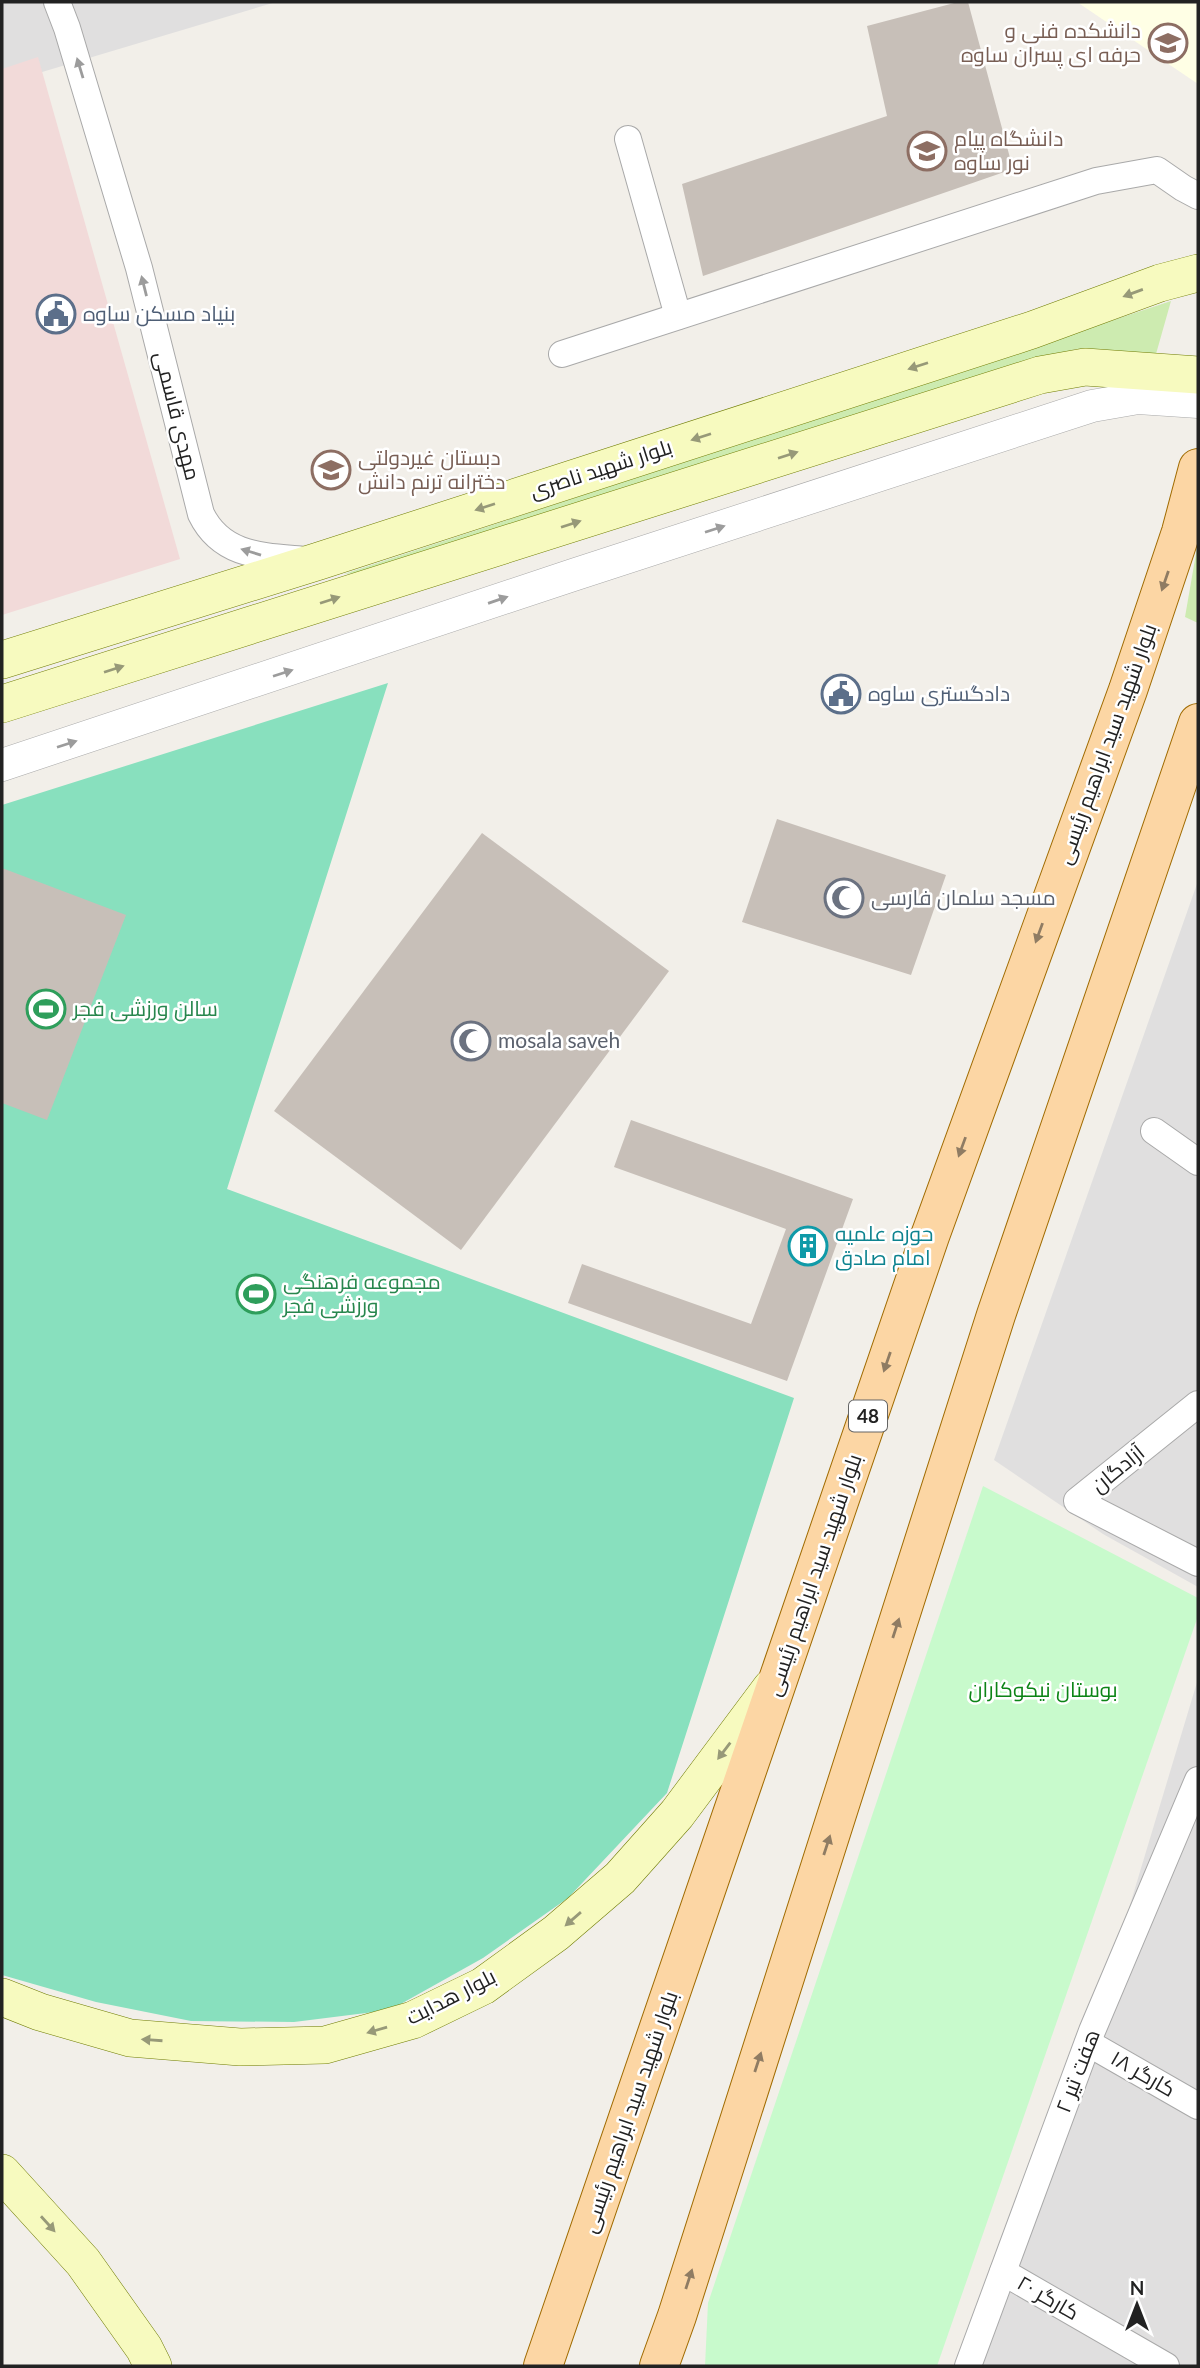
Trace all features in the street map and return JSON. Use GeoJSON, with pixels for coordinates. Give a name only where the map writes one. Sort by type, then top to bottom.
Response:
{"type":"FeatureCollection","features":[{"type":"Feature","properties":{"kind":"main road","name":"بلوار شهید ناصری"},"geometry":{"type":"LineString","coordinates":[[2,660],[319,561],[1032,330],[1198,273]]}},
{"type":"Feature","properties":{"kind":"main road","name":"بلوار شهید ناصری"},"geometry":{"type":"LineString","coordinates":[[2,704],[1040,375],[1085,367],[1198,375]]}},
{"type":"Feature","properties":{"kind":"main road","name":"بلوار شهید سید ابراهیم رئیسی"},"geometry":{"type":"LineString","coordinates":[[543,2366],[930,1236],[1128,690],[1190,528],[1198,468]]}},
{"type":"Feature","properties":{"kind":"main road"},"geometry":{"type":"LineString","coordinates":[[659,2366],[996,1315],[1198,723]]}},
{"type":"Feature","properties":{"kind":"main road","name":"بلوار هدایت"},"geometry":{"type":"LineString","coordinates":[[2,1997],[40,2012],[130,2038],[240,2047],[325,2045],[413,2020],[483,1986],[556,1933],[620,1878],[677,1814],[780,1676]]}},
{"type":"Feature","properties":{"kind":"main road"},"geometry":{"type":"LineString","coordinates":[[2,2174],[83,2262],[145,2348],[153,2366]]}},
{"type":"Feature","properties":{"kind":"street","name":"مهدی قاسمی"},"geometry":{"type":"LineString","coordinates":[[57,2],[139,268],[208,529],[222,542],[256,555],[319,561]]}},
{"type":"Feature","properties":{"kind":"street"},"geometry":{"type":"LineString","coordinates":[[628,139],[678,316]]}},
{"type":"Feature","properties":{"kind":"street"},"geometry":{"type":"LineString","coordinates":[[562,354],[1096,181],[1157,170],[1198,196]]}},
{"type":"Feature","properties":{"kind":"street"},"geometry":{"type":"LineString","coordinates":[[2,765],[1091,406],[1138,398],[1198,402]]}},
{"type":"Feature","properties":{"kind":"street"},"geometry":{"type":"LineString","coordinates":[[1154,1131],[1198,1161]]}},
{"type":"Feature","properties":{"kind":"street","name":"آزادگان"},"geometry":{"type":"LineString","coordinates":[[1198,1404],[1077,1501],[1198,1563]]}},
{"type":"Feature","properties":{"kind":"street","name":"هفت تیر ۲"},"geometry":{"type":"LineString","coordinates":[[968,2366],[1088,2043],[1192,1815],[1198,1780]]}},
{"type":"Feature","properties":{"kind":"street","name":"کارگر ۱۸"},"geometry":{"type":"LineString","coordinates":[[1088,2043],[1198,2106]]}},
{"type":"Feature","properties":{"kind":"street","name":"کارگر ۲۰"},"geometry":{"type":"LineString","coordinates":[[1003,2272],[1166,2366]]}},
{"type":"Feature","properties":{"kind":"street"},"geometry":{"type":"LineString","coordinates":[[675,2366],[677,2316]]}},
{"type":"Feature","properties":{"kind":"shaded area"},"geometry":{"type":"Polygon","coordinates":[[[2,2],[276,2],[2,84],[2,2]]]}},
{"type":"Feature","properties":{"kind":"shaded area","name":"دانشکده فنی و حرفه ای پسران ساوه"},"geometry":{"type":"Polygon","coordinates":[[[1077,2],[1198,2],[1198,84],[1077,2]]]}},
{"type":"Feature","properties":{"kind":"shaded area","name":"بنیاد مسکن ساوه"},"geometry":{"type":"Polygon","coordinates":[[[38,57],[180,559],[2,615],[2,69],[38,57]]]}},
{"type":"Feature","properties":{"kind":"shaded area"},"geometry":{"type":"Polygon","coordinates":[[[1198,881],[1198,1587],[1103,1534],[994,1460],[1198,881]]]}},
{"type":"Feature","properties":{"kind":"shaded area"},"geometry":{"type":"Polygon","coordinates":[[[1198,1679],[1198,2366],[968,2366],[1092,2031],[1198,1679]]]}},
{"type":"Feature","properties":{"kind":"green space"},"geometry":{"type":"Polygon","coordinates":[[[1171,301],[1156,354],[1076,349],[395,570],[344,574],[1171,301]]]}},
{"type":"Feature","properties":{"kind":"green space"},"geometry":{"type":"Polygon","coordinates":[[[1198,542],[1198,623],[1185,617],[1198,542]]]}},
{"type":"Feature","properties":{"kind":"green space","name":"مجموعه فرهنگی ورزشی فجر"},"geometry":{"type":"Polygon","coordinates":[[[388,683],[227,1189],[794,1398],[667,1793],[568,1898],[483,1958],[390,2010],[294,2022],[191,2021],[96,2002],[2,1975],[2,805],[388,683]]]}},
{"type":"Feature","properties":{"kind":"green space","name":"بوستان نیکوکاران"},"geometry":{"type":"Polygon","coordinates":[[[983,1486],[1198,1598],[1198,1616],[937,2366],[705,2366],[708,2303],[983,1486]]]}},
{"type":"Feature","properties":{"kind":"building"},"geometry":{"type":"Polygon","coordinates":[[[958,2],[968,2],[1013,169],[703,276],[682,184],[887,116],[867,26],[958,2]]]}},
{"type":"Feature","properties":{"kind":"building","name":"مسجد سلمان فارسی"},"geometry":{"type":"Polygon","coordinates":[[[777,819],[946,875],[911,975],[742,922],[777,819]]]}},
{"type":"Feature","properties":{"kind":"building","name":"mosala saveh"},"geometry":{"type":"Polygon","coordinates":[[[482,833],[669,971],[461,1250],[274,1111],[482,833]]]}},
{"type":"Feature","properties":{"kind":"building","name":"سالن ورزشی فجر"},"geometry":{"type":"Polygon","coordinates":[[[2,868],[126,915],[47,1120],[2,1103],[2,868]]]}},
{"type":"Feature","properties":{"kind":"building","name":"حوزه علمیه امام صادق"},"geometry":{"type":"Polygon","coordinates":[[[631,1120],[853,1199],[787,1381],[568,1303],[582,1264],[751,1324],[786,1229],[614,1167],[631,1120]]]}},
{"type":"Feature","properties":{"kind":"place","name":"دانشکده فنی و حرفه ای پسران ساوه"},"geometry":{"type":"Point","coordinates":[1168,43]}},
{"type":"Feature","properties":{"kind":"place","name":"دانشگاه پیام نور ساوه"},"geometry":{"type":"Point","coordinates":[927,151]}},
{"type":"Feature","properties":{"kind":"place","name":"بنیاد مسکن ساوه"},"geometry":{"type":"Point","coordinates":[56,314]}},
{"type":"Feature","properties":{"kind":"place","name":"دبستان غیردولتی دخترانه ترنم دانش"},"geometry":{"type":"Point","coordinates":[331,470]}},
{"type":"Feature","properties":{"kind":"place","name":"دادگستری ساوه"},"geometry":{"type":"Point","coordinates":[841,694]}},
{"type":"Feature","properties":{"kind":"place","name":"مسجد سلمان فارسی"},"geometry":{"type":"Point","coordinates":[844,898]}},
{"type":"Feature","properties":{"kind":"place","name":"سالن ورزشی فجر"},"geometry":{"type":"Point","coordinates":[46,1009]}},
{"type":"Feature","properties":{"kind":"place","name":"mosala saveh"},"geometry":{"type":"Point","coordinates":[471,1041]}},
{"type":"Feature","properties":{"kind":"place","name":"حوزه علمیه امام صادق"},"geometry":{"type":"Point","coordinates":[808,1246]}},
{"type":"Feature","properties":{"kind":"place","name":"مجموعه فرهنگی ورزشی فجر"},"geometry":{"type":"Point","coordinates":[256,1294]}}]}
